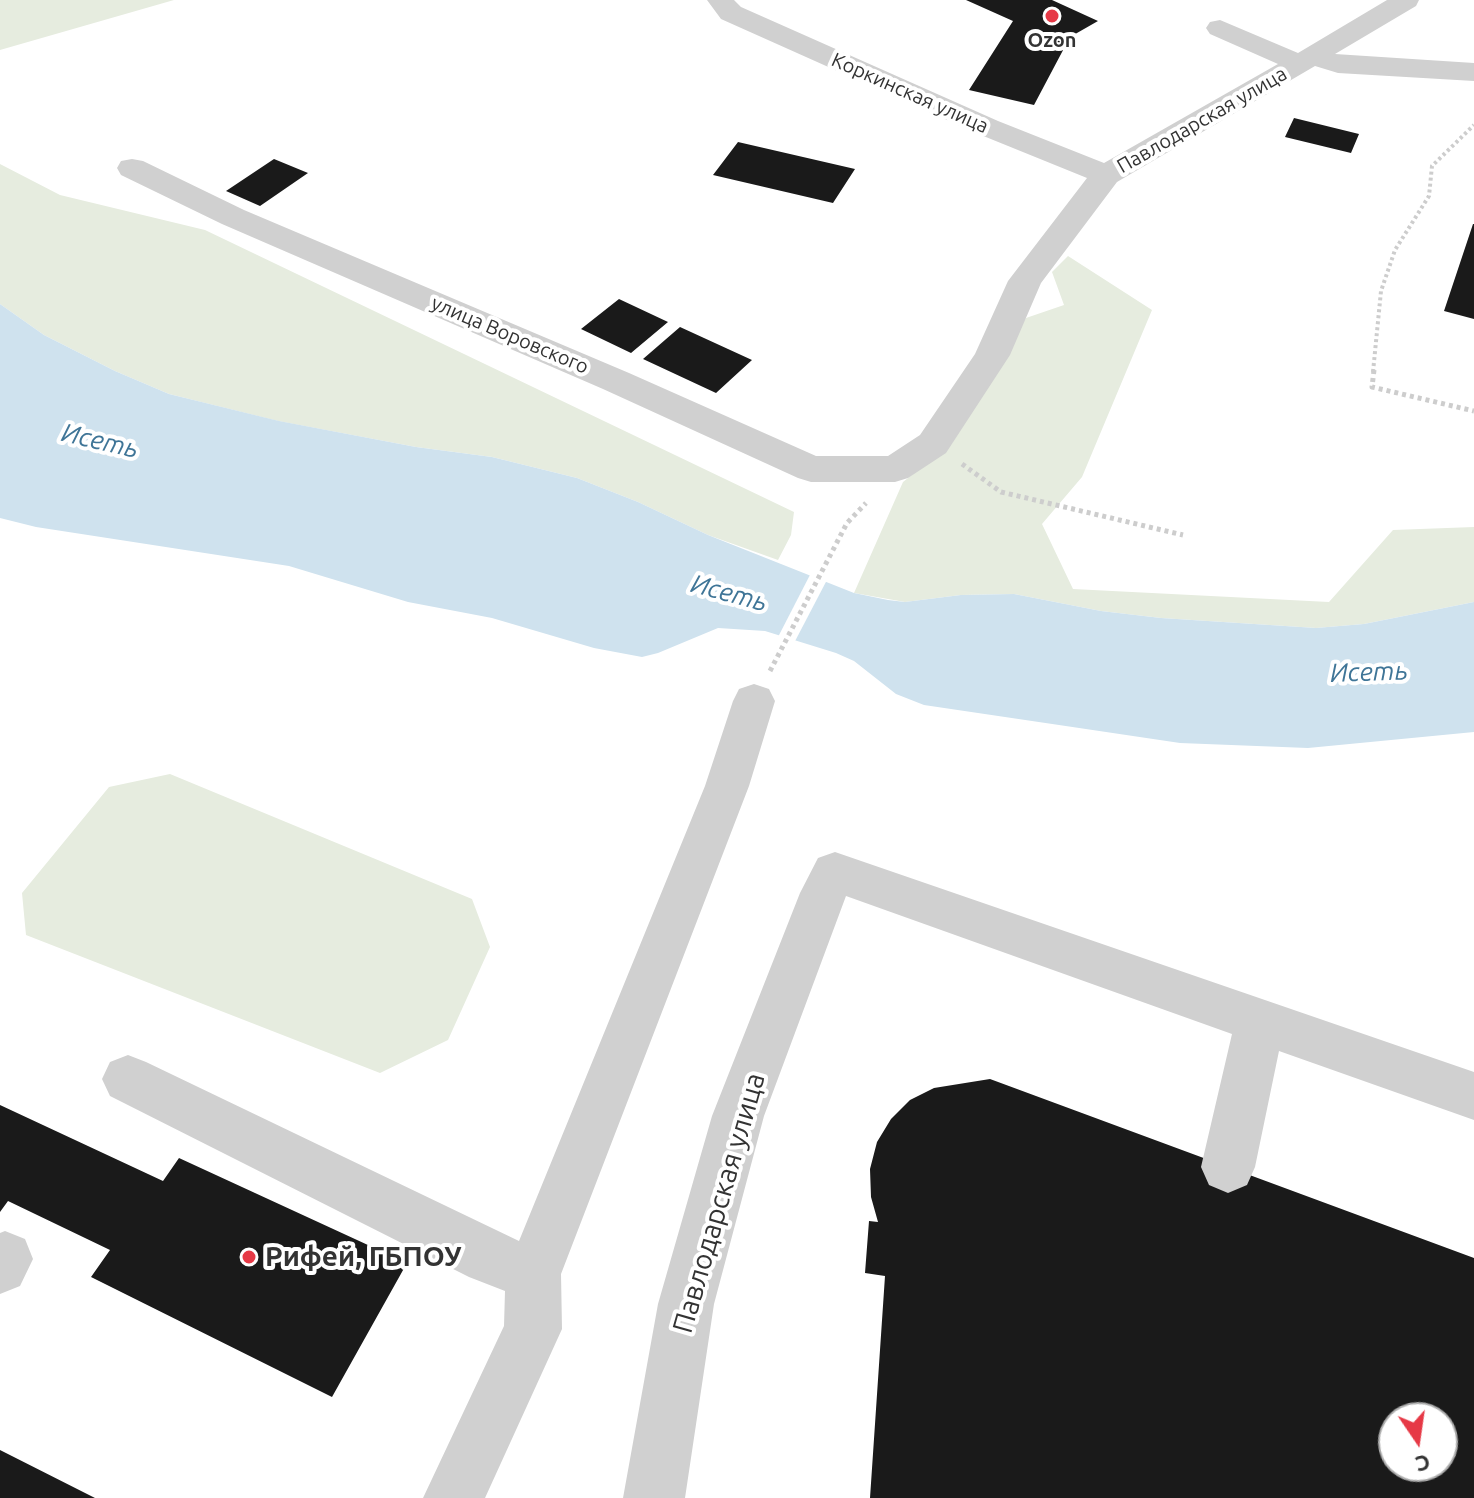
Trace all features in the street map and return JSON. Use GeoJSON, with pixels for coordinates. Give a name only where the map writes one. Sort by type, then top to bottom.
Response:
{"type":"FeatureCollection","features":[{"type":"Feature","properties":{"kind":"street","name":"Коркинская улица"},"geometry":{"type":"LineString","coordinates":[[720,0],[731,13],[987,127],[1106,175]]}},
{"type":"Feature","properties":{"kind":"street","name":"Павлодарская улица"},"geometry":{"type":"LineString","coordinates":[[895,469],[933,444],[992,355],[1025,281],[1106,175],[1406,0]]}},
{"type":"Feature","properties":{"kind":"street"},"geometry":{"type":"LineString","coordinates":[[1220,28],[1307,60],[1474,72]]}},
{"type":"Feature","properties":{"kind":"street","name":"улица Воровского"},"geometry":{"type":"LineString","coordinates":[[132,168],[233,217],[602,374],[811,469],[895,469]]}},
{"type":"Feature","properties":{"kind":"street"},"geometry":{"type":"LineString","coordinates":[[454,1498],[533,1302],[727,786],[754,701]]}},
{"type":"Feature","properties":{"kind":"street","name":"Павлодарская улица"},"geometry":{"type":"LineString","coordinates":[[654,1498],[686,1304],[738,1116],[824,893],[835,872],[1260,1021]]}},
{"type":"Feature","properties":{"kind":"street"},"geometry":{"type":"LineString","coordinates":[[1228,1167],[1260,1021],[1474,1096]]}},
{"type":"Feature","properties":{"kind":"street"},"geometry":{"type":"LineString","coordinates":[[128,1079],[489,1257],[533,1302]]}},
{"type":"Feature","properties":{"kind":"path"},"geometry":{"type":"LineString","coordinates":[[1474,125],[1432,166],[1429,196],[1395,250],[1381,291],[1372,387],[1474,411]]}},
{"type":"Feature","properties":{"kind":"path"},"geometry":{"type":"LineString","coordinates":[[933,444],[1001,492],[1183,535]]}},
{"type":"Feature","properties":{"kind":"path"},"geometry":{"type":"LineString","coordinates":[[754,701],[847,523]]}},
{"type":"Feature","properties":{"kind":"shaded area"},"geometry":{"type":"Polygon","coordinates":[[[0,0],[174,0],[0,50],[0,0]]]}},
{"type":"Feature","properties":{"kind":"shaded area"},"geometry":{"type":"Polygon","coordinates":[[[0,164],[60,195],[205,230],[794,512],[791,535],[778,560],[708,535],[577,478],[492,457],[416,447],[278,421],[169,394],[115,371],[44,335],[0,304],[0,164]]]}},
{"type":"Feature","properties":{"kind":"shaded area"},"geometry":{"type":"Polygon","coordinates":[[[1068,256],[1152,310],[1082,477],[1042,524],[1073,589],[1329,602],[1393,530],[1474,527],[1474,602],[1364,624],[1316,628],[1161,618],[1101,611],[1014,594],[961,595],[905,602],[854,593],[903,482],[952,443],[1026,318],[1064,305],[1052,272],[1068,256]]]}},
{"type":"Feature","properties":{"kind":"shaded area"},"geometry":{"type":"Polygon","coordinates":[[[170,774],[472,899],[490,947],[448,1040],[380,1073],[26,935],[22,893],[109,787],[170,774]]]}},
{"type":"Feature","properties":{"kind":"water","name":"Исеть"},"geometry":{"type":"Polygon","coordinates":[[[0,304],[44,335],[169,394],[279,421],[416,447],[492,457],[577,478],[708,535],[854,593],[888,600],[905,602],[961,595],[1014,594],[1101,611],[1161,618],[1316,628],[1364,624],[1474,602],[1474,732],[1308,748],[1180,743],[924,705],[896,694],[854,661],[765,631],[718,628],[642,657],[594,648],[492,618],[408,602],[289,566],[36,527],[0,518],[0,304]]]}},
{"type":"Feature","properties":{"kind":"pier"},"geometry":{"type":"Polygon","coordinates":[[[812,571],[828,578],[793,645],[777,639],[812,571]]]}},
{"type":"Feature","properties":{"kind":"building"},"geometry":{"type":"Polygon","coordinates":[[[966,0],[1052,0],[1098,21],[1070,37],[1034,105],[969,90],[1013,21],[966,0]]]}},
{"type":"Feature","properties":{"kind":"building"},"geometry":{"type":"Polygon","coordinates":[[[1294,118],[1359,134],[1351,153],[1285,137],[1294,118]]]}},
{"type":"Feature","properties":{"kind":"building"},"geometry":{"type":"Polygon","coordinates":[[[738,142],[855,169],[833,203],[713,175],[738,142]]]}},
{"type":"Feature","properties":{"kind":"building"},"geometry":{"type":"Polygon","coordinates":[[[274,159],[308,173],[260,206],[226,191],[274,159]]]}},
{"type":"Feature","properties":{"kind":"building"},"geometry":{"type":"Polygon","coordinates":[[[1474,224],[1474,319],[1444,311],[1474,224]]]}},
{"type":"Feature","properties":{"kind":"building"},"geometry":{"type":"Polygon","coordinates":[[[619,299],[668,322],[631,353],[581,329],[619,299]]]}},
{"type":"Feature","properties":{"kind":"building"},"geometry":{"type":"Polygon","coordinates":[[[680,327],[752,360],[716,393],[643,359],[680,327]]]}},
{"type":"Feature","properties":{"kind":"building"},"geometry":{"type":"Polygon","coordinates":[[[990,1079],[1474,1258],[1474,1498],[870,1498],[885,1276],[865,1273],[869,1221],[878,1222],[871,1197],[870,1169],[877,1142],[891,1119],[910,1100],[934,1088],[990,1079]]]}},
{"type":"Feature","properties":{"kind":"building","name":"Рифей, ГБПОУ"},"geometry":{"type":"Polygon","coordinates":[[[0,1105],[163,1181],[179,1158],[407,1263],[332,1397],[91,1277],[110,1250],[8,1201],[0,1212],[0,1105]]]}},
{"type":"Feature","properties":{"kind":"building"},"geometry":{"type":"Polygon","coordinates":[[[0,1450],[95,1498],[0,1498],[0,1450]]]}},
{"type":"Feature","properties":{"kind":"place","name":"Ozon"},"geometry":{"type":"Point","coordinates":[1052,16]}},
{"type":"Feature","properties":{"kind":"place","name":"Рифей, ГБПОУ"},"geometry":{"type":"Point","coordinates":[249,1257]}}]}
